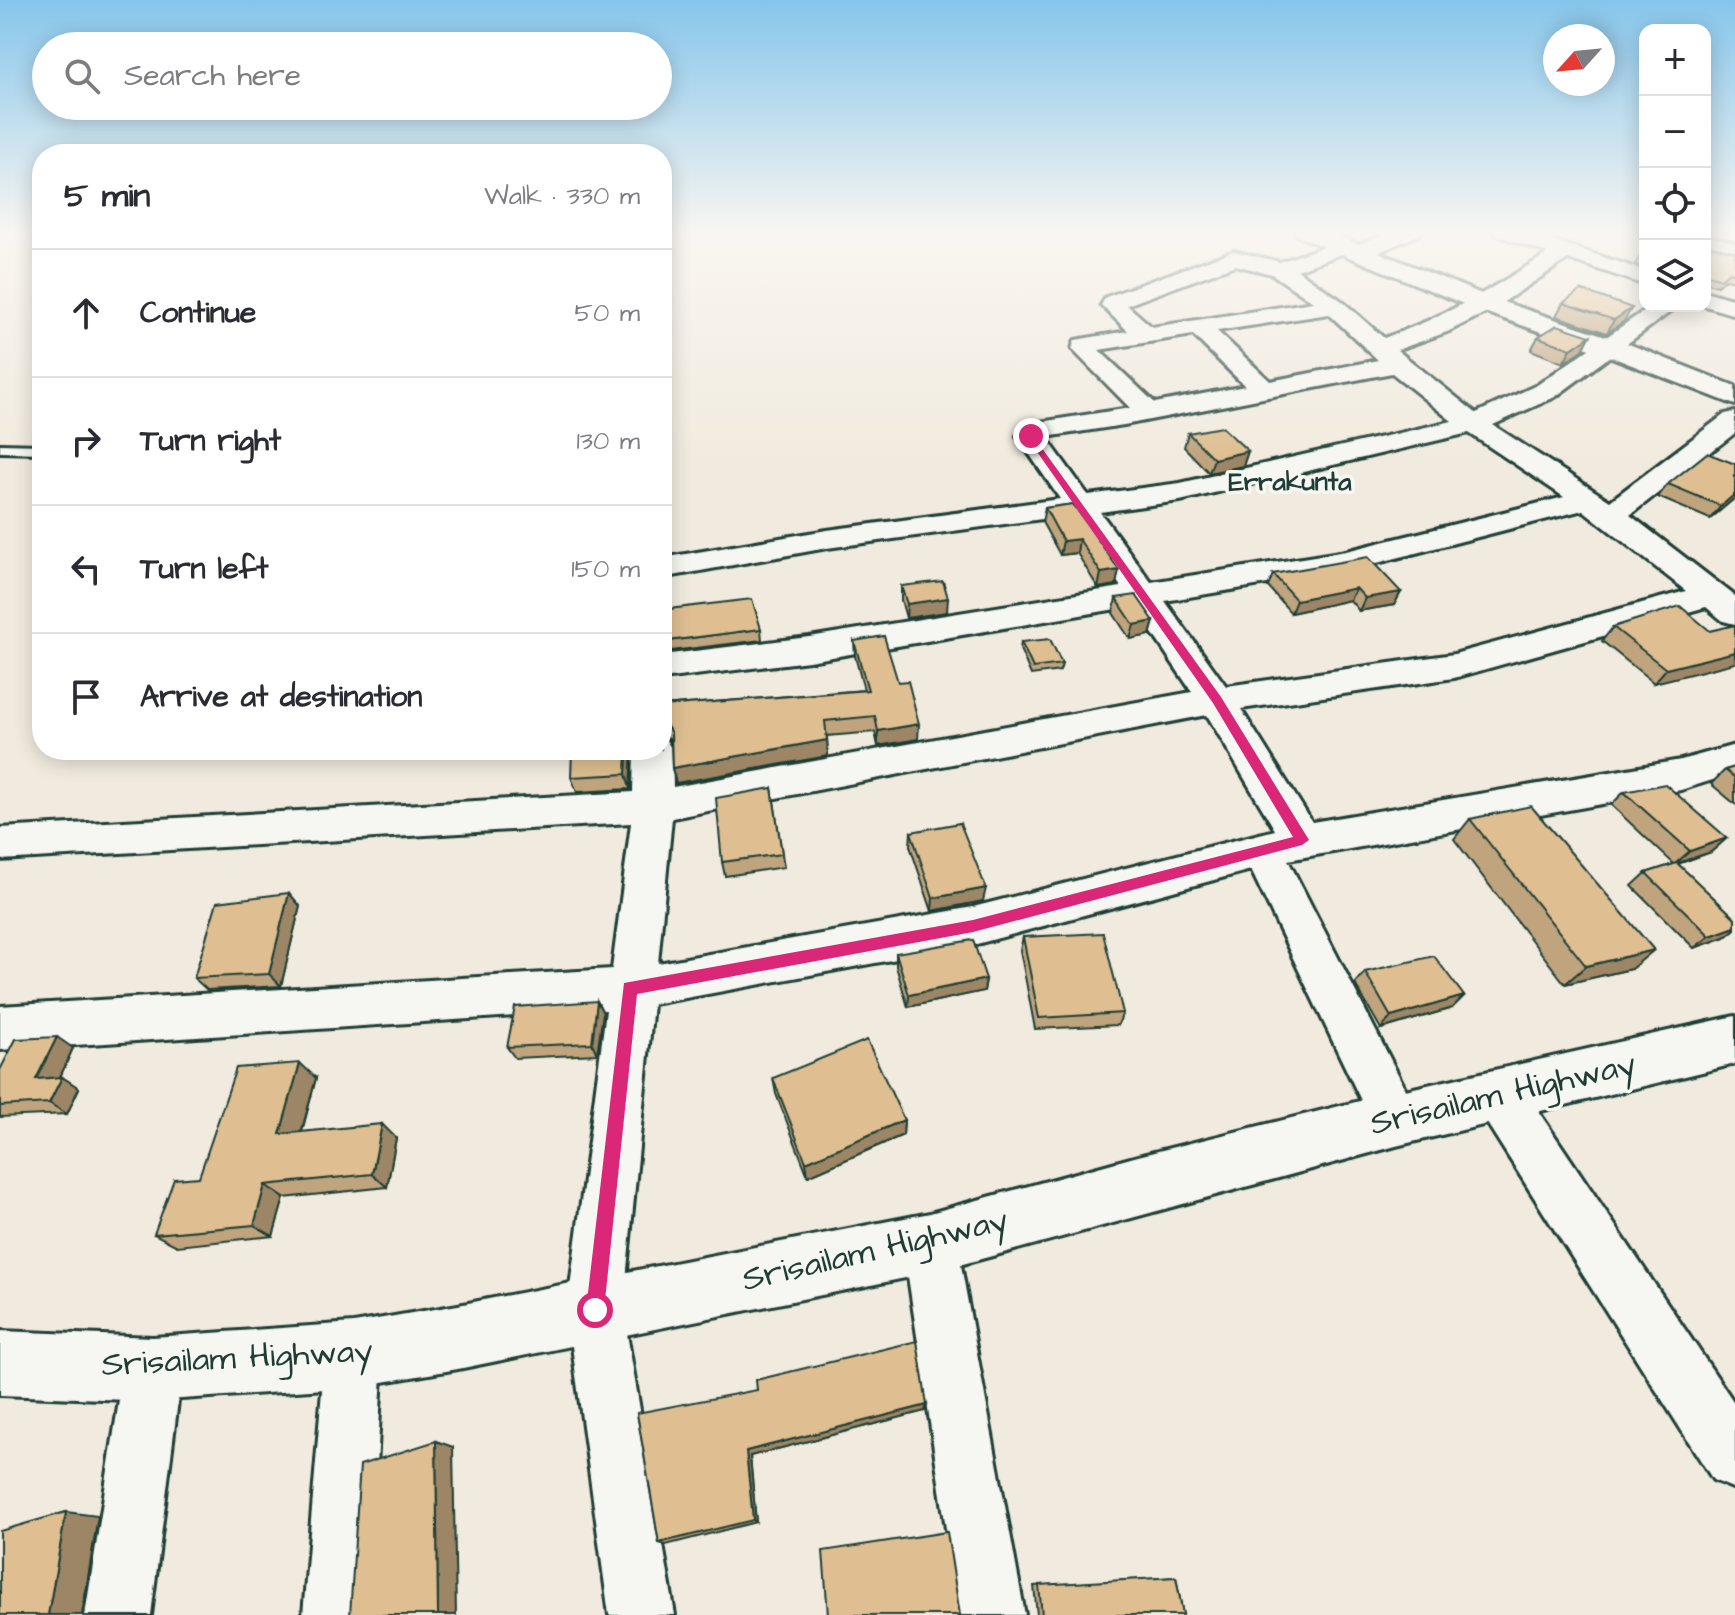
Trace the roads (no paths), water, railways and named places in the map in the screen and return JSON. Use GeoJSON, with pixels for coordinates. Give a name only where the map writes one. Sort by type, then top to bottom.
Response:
{"type":"FeatureCollection","features":[{"type":"Feature","properties":{"kind":"main road"},"geometry":{"type":"LineString","coordinates":[[1492,306],[1611,347],[1735,396]]}},
{"type":"Feature","properties":{"kind":"main road","name":"Srisailam Highway"},"geometry":{"type":"LineString","coordinates":[[0,1363],[153,1369],[354,1355],[930,1243],[1138,1185],[1396,1119],[1735,1040]]}},
{"type":"Feature","properties":{"kind":"street"},"geometry":{"type":"LineString","coordinates":[[1115,306],[1147,335]]}},
{"type":"Feature","properties":{"kind":"street"},"geometry":{"type":"LineString","coordinates":[[1148,411],[1084,349],[1090,343],[1332,306]]}},
{"type":"Feature","properties":{"kind":"street"},"geometry":{"type":"LineString","coordinates":[[1334,306],[1473,424],[1600,508],[1723,604]]}},
{"type":"Feature","properties":{"kind":"street"},"geometry":{"type":"LineString","coordinates":[[1396,1119],[1282,846],[1217,700],[1140,594],[1082,505],[1034,440],[1032,432],[1263,389],[1390,356],[1480,306]]}},
{"type":"Feature","properties":{"kind":"street"},"geometry":{"type":"LineString","coordinates":[[672,566],[827,539],[1180,492],[1473,424],[1546,391],[1658,312]]}},
{"type":"Feature","properties":{"kind":"street"},"geometry":{"type":"LineString","coordinates":[[1198,327],[1263,389]]}},
{"type":"Feature","properties":{"kind":"street"},"geometry":{"type":"LineString","coordinates":[[672,666],[809,649],[1346,561],[1600,508],[1735,420]]}},
{"type":"Feature","properties":{"kind":"street"},"geometry":{"type":"LineString","coordinates":[[0,844],[653,806],[1217,700],[1454,666],[1723,604]]}},
{"type":"Feature","properties":{"kind":"street"},"geometry":{"type":"LineString","coordinates":[[0,1028],[630,988],[973,926],[1282,846],[1681,775],[1735,759]]}},
{"type":"Feature","properties":{"kind":"street"},"geometry":{"type":"LineString","coordinates":[[642,1615],[595,1310],[653,806],[653,760]]}},
{"type":"Feature","properties":{"kind":"street"},"geometry":{"type":"LineString","coordinates":[[1498,1095],[1735,1458]]}},
{"type":"Feature","properties":{"kind":"street"},"geometry":{"type":"LineString","coordinates":[[930,1243],[992,1615]]}},
{"type":"Feature","properties":{"kind":"street"},"geometry":{"type":"LineString","coordinates":[[336,1615],[354,1355]]}},
{"type":"Feature","properties":{"kind":"street"},"geometry":{"type":"LineString","coordinates":[[118,1615],[153,1369]]}},
{"type":"Feature","properties":{"kind":"lane"},"geometry":{"type":"LineString","coordinates":[[0,448],[32,449]]}},
{"type":"Feature","properties":{"kind":"district","name":"Errakunta"},"geometry":{"type":"Point","coordinates":[1290,482]}}]}
